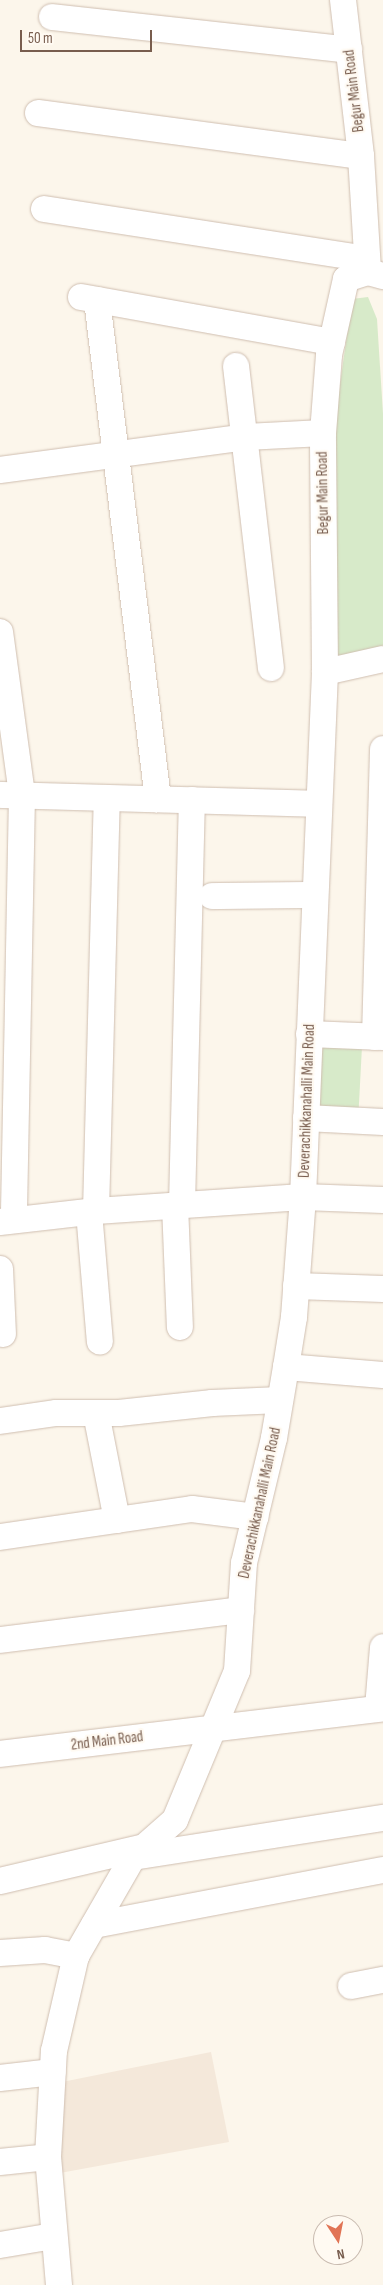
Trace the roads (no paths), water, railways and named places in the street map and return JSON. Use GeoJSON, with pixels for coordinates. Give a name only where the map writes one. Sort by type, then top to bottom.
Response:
{"type":"FeatureCollection","features":[{"type":"Feature","properties":{"kind":"street","name":"Begur Main Road"},"geometry":{"type":"LineString","coordinates":[[325,672],[322,433],[332,342],[346,279],[372,269],[344,0]]}},
{"type":"Feature","properties":{"kind":"street"},"geometry":{"type":"LineString","coordinates":[[52,17],[349,50]]}},
{"type":"Feature","properties":{"kind":"street"},"geometry":{"type":"LineString","coordinates":[[38,113],[361,156]]}},
{"type":"Feature","properties":{"kind":"street"},"geometry":{"type":"LineString","coordinates":[[44,209],[372,269]]}},
{"type":"Feature","properties":{"kind":"street"},"geometry":{"type":"LineString","coordinates":[[158,799],[114,455],[89,299],[332,342]]}},
{"type":"Feature","properties":{"kind":"street"},"geometry":{"type":"LineString","coordinates":[[236,366],[246,437],[271,668]]}},
{"type":"Feature","properties":{"kind":"street"},"geometry":{"type":"LineString","coordinates":[[0,470],[246,437],[322,433]]}},
{"type":"Feature","properties":{"kind":"street"},"geometry":{"type":"LineString","coordinates":[[0,632],[11,795],[7,1220],[93,1211],[303,1197],[383,1200]]}},
{"type":"Feature","properties":{"kind":"street"},"geometry":{"type":"LineString","coordinates":[[325,672],[383,659]]}},
{"type":"Feature","properties":{"kind":"street","name":"Deverachikkanahalli Main Road"},"geometry":{"type":"LineString","coordinates":[[59,2285],[53,2236],[48,2157],[54,2051],[76,1956],[139,1852],[175,1820],[237,1671],[244,1563],[280,1400],[296,1286],[303,1197],[325,672]]}},
{"type":"Feature","properties":{"kind":"street"},"geometry":{"type":"LineString","coordinates":[[309,1034],[379,1037],[383,749]]}},
{"type":"Feature","properties":{"kind":"street"},"geometry":{"type":"LineString","coordinates":[[11,795],[319,804]]}},
{"type":"Feature","properties":{"kind":"street"},"geometry":{"type":"LineString","coordinates":[[100,1342],[93,1211],[107,798]]}},
{"type":"Feature","properties":{"kind":"street"},"geometry":{"type":"LineString","coordinates":[[180,1327],[178,1205],[192,800]]}},
{"type":"Feature","properties":{"kind":"street"},"geometry":{"type":"LineString","coordinates":[[212,896],[315,895]]}},
{"type":"Feature","properties":{"kind":"street"},"geometry":{"type":"LineString","coordinates":[[306,1118],[383,1122]]}},
{"type":"Feature","properties":{"kind":"street"},"geometry":{"type":"LineString","coordinates":[[0,1269],[3,1334]]}},
{"type":"Feature","properties":{"kind":"street"},"geometry":{"type":"LineString","coordinates":[[296,1286],[383,1289]]}},
{"type":"Feature","properties":{"kind":"street"},"geometry":{"type":"LineString","coordinates":[[286,1367],[383,1375]]}},
{"type":"Feature","properties":{"kind":"street"},"geometry":{"type":"LineString","coordinates":[[0,1421],[56,1413],[96,1413],[280,1400]]}},
{"type":"Feature","properties":{"kind":"street"},"geometry":{"type":"LineString","coordinates":[[96,1413],[117,1520]]}},
{"type":"Feature","properties":{"kind":"street"},"geometry":{"type":"LineString","coordinates":[[0,1537],[192,1509],[255,1517]]}},
{"type":"Feature","properties":{"kind":"street"},"geometry":{"type":"LineString","coordinates":[[0,1640],[241,1610]]}},
{"type":"Feature","properties":{"kind":"street"},"geometry":{"type":"LineString","coordinates":[[380,1708],[383,1647]]}},
{"type":"Feature","properties":{"kind":"street","name":"2nd Main Road"},"geometry":{"type":"LineString","coordinates":[[0,1754],[380,1708]]}},
{"type":"Feature","properties":{"kind":"street"},"geometry":{"type":"LineString","coordinates":[[0,1881],[139,1852],[383,1818]]}},
{"type":"Feature","properties":{"kind":"street"},"geometry":{"type":"LineString","coordinates":[[94,1925],[383,1870]]}},
{"type":"Feature","properties":{"kind":"street"},"geometry":{"type":"LineString","coordinates":[[0,1954],[45,1950],[76,1956]]}},
{"type":"Feature","properties":{"kind":"street"},"geometry":{"type":"LineString","coordinates":[[351,1986],[383,1980]]}},
{"type":"Feature","properties":{"kind":"street"},"geometry":{"type":"LineString","coordinates":[[0,2078],[53,2072]]}},
{"type":"Feature","properties":{"kind":"street"},"geometry":{"type":"LineString","coordinates":[[0,2162],[48,2157]]}},
{"type":"Feature","properties":{"kind":"street"},"geometry":{"type":"LineString","coordinates":[[0,2245],[53,2236]]}}]}
